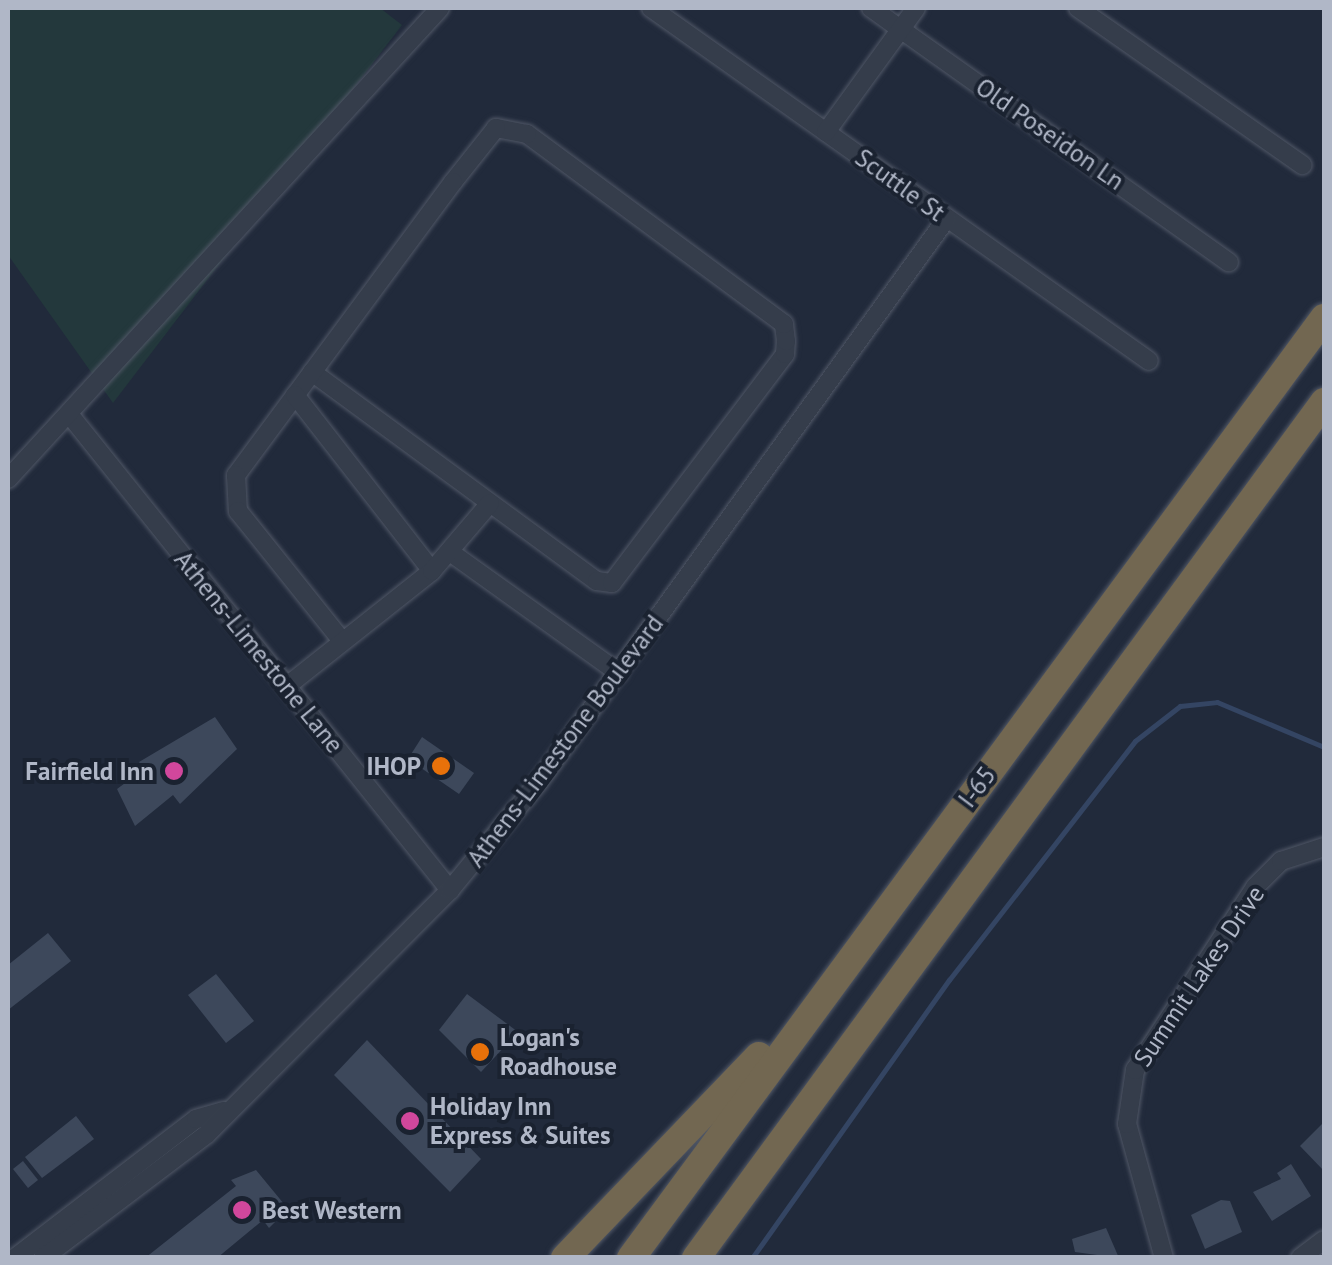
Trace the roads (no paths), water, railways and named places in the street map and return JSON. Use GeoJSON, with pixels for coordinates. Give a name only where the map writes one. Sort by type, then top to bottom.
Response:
{"type":"FeatureCollection","features":[{"type":"Feature","properties":{"kind":"highway","name":"I-65"},"geometry":{"type":"LineString","coordinates":[[630,1258],[1324,318]]}},
{"type":"Feature","properties":{"kind":"highway"},"geometry":{"type":"LineString","coordinates":[[696,1258],[1324,402]]}},
{"type":"Feature","properties":{"kind":"highway"},"geometry":{"type":"LineString","coordinates":[[565,1258],[842,968]]}},
{"type":"Feature","properties":{"kind":"highway"},"geometry":{"type":"LineString","coordinates":[[716,1258],[769,1162]]}},
{"type":"Feature","properties":{"kind":"street","name":"Scuttle St"},"geometry":{"type":"LineString","coordinates":[[651,8],[1149,361]]}},
{"type":"Feature","properties":{"kind":"street","name":"Old Poseidon Ln"},"geometry":{"type":"LineString","coordinates":[[871,8],[1229,262]]}},
{"type":"Feature","properties":{"kind":"street"},"geometry":{"type":"LineString","coordinates":[[826,132],[916,8]]}},
{"type":"Feature","properties":{"kind":"street"},"geometry":{"type":"LineString","coordinates":[[1078,8],[1302,165]]}},
{"type":"Feature","properties":{"kind":"street"},"geometry":{"type":"LineString","coordinates":[[8,479],[439,9]]}},
{"type":"Feature","properties":{"kind":"street"},"geometry":{"type":"LineString","coordinates":[[312,372],[597,581],[623,577],[785,354],[784,324],[528,134],[496,128],[312,372],[236,474],[232,492],[238,512],[342,640]]}},
{"type":"Feature","properties":{"kind":"street","name":"Athens-Limestone Boulevard"},"geometry":{"type":"LineString","coordinates":[[43,1258],[207,1134],[224,1111],[450,890],[618,673],[946,218]]}},
{"type":"Feature","properties":{"kind":"street"},"geometry":{"type":"LineString","coordinates":[[295,395],[432,571]]}},
{"type":"Feature","properties":{"kind":"street","name":"Athens-Limestone Lane"},"geometry":{"type":"LineString","coordinates":[[69,414],[450,890]]}},
{"type":"Feature","properties":{"kind":"street"},"geometry":{"type":"LineString","coordinates":[[287,686],[432,571],[490,503]]}},
{"type":"Feature","properties":{"kind":"street"},"geometry":{"type":"LineString","coordinates":[[450,552],[618,673]]}},
{"type":"Feature","properties":{"kind":"street","name":"Summit Lakes Drive"},"geometry":{"type":"LineString","coordinates":[[1164,1258],[1128,1124],[1135,1070],[1255,887],[1282,862],[1324,848]]}},
{"type":"Feature","properties":{"kind":"street","name":"Athens-Limestone Boulevard"},"geometry":{"type":"LineString","coordinates":[[15,1258],[196,1120],[224,1111]]}},
{"type":"Feature","properties":{"kind":"street"},"geometry":{"type":"LineString","coordinates":[[1300,1258],[1324,1240]]}},
{"type":"Feature","properties":{"kind":"waterway"},"geometry":{"type":"LineString","coordinates":[[752,1258],[949,980],[1135,741],[1180,706],[1217,702],[1324,747]]}},
{"type":"Feature","properties":{"kind":"place","name":"IHOP"},"geometry":{"type":"Point","coordinates":[441,766]}},
{"type":"Feature","properties":{"kind":"place","name":"Fairfield Inn"},"geometry":{"type":"Point","coordinates":[174,771]}},
{"type":"Feature","properties":{"kind":"place","name":"Logan's Roadhouse"},"geometry":{"type":"Point","coordinates":[480,1052]}},
{"type":"Feature","properties":{"kind":"place","name":"Holiday Inn Express & Suites"},"geometry":{"type":"Point","coordinates":[410,1121]}},
{"type":"Feature","properties":{"kind":"place","name":"Best Western"},"geometry":{"type":"Point","coordinates":[242,1210]}}]}
